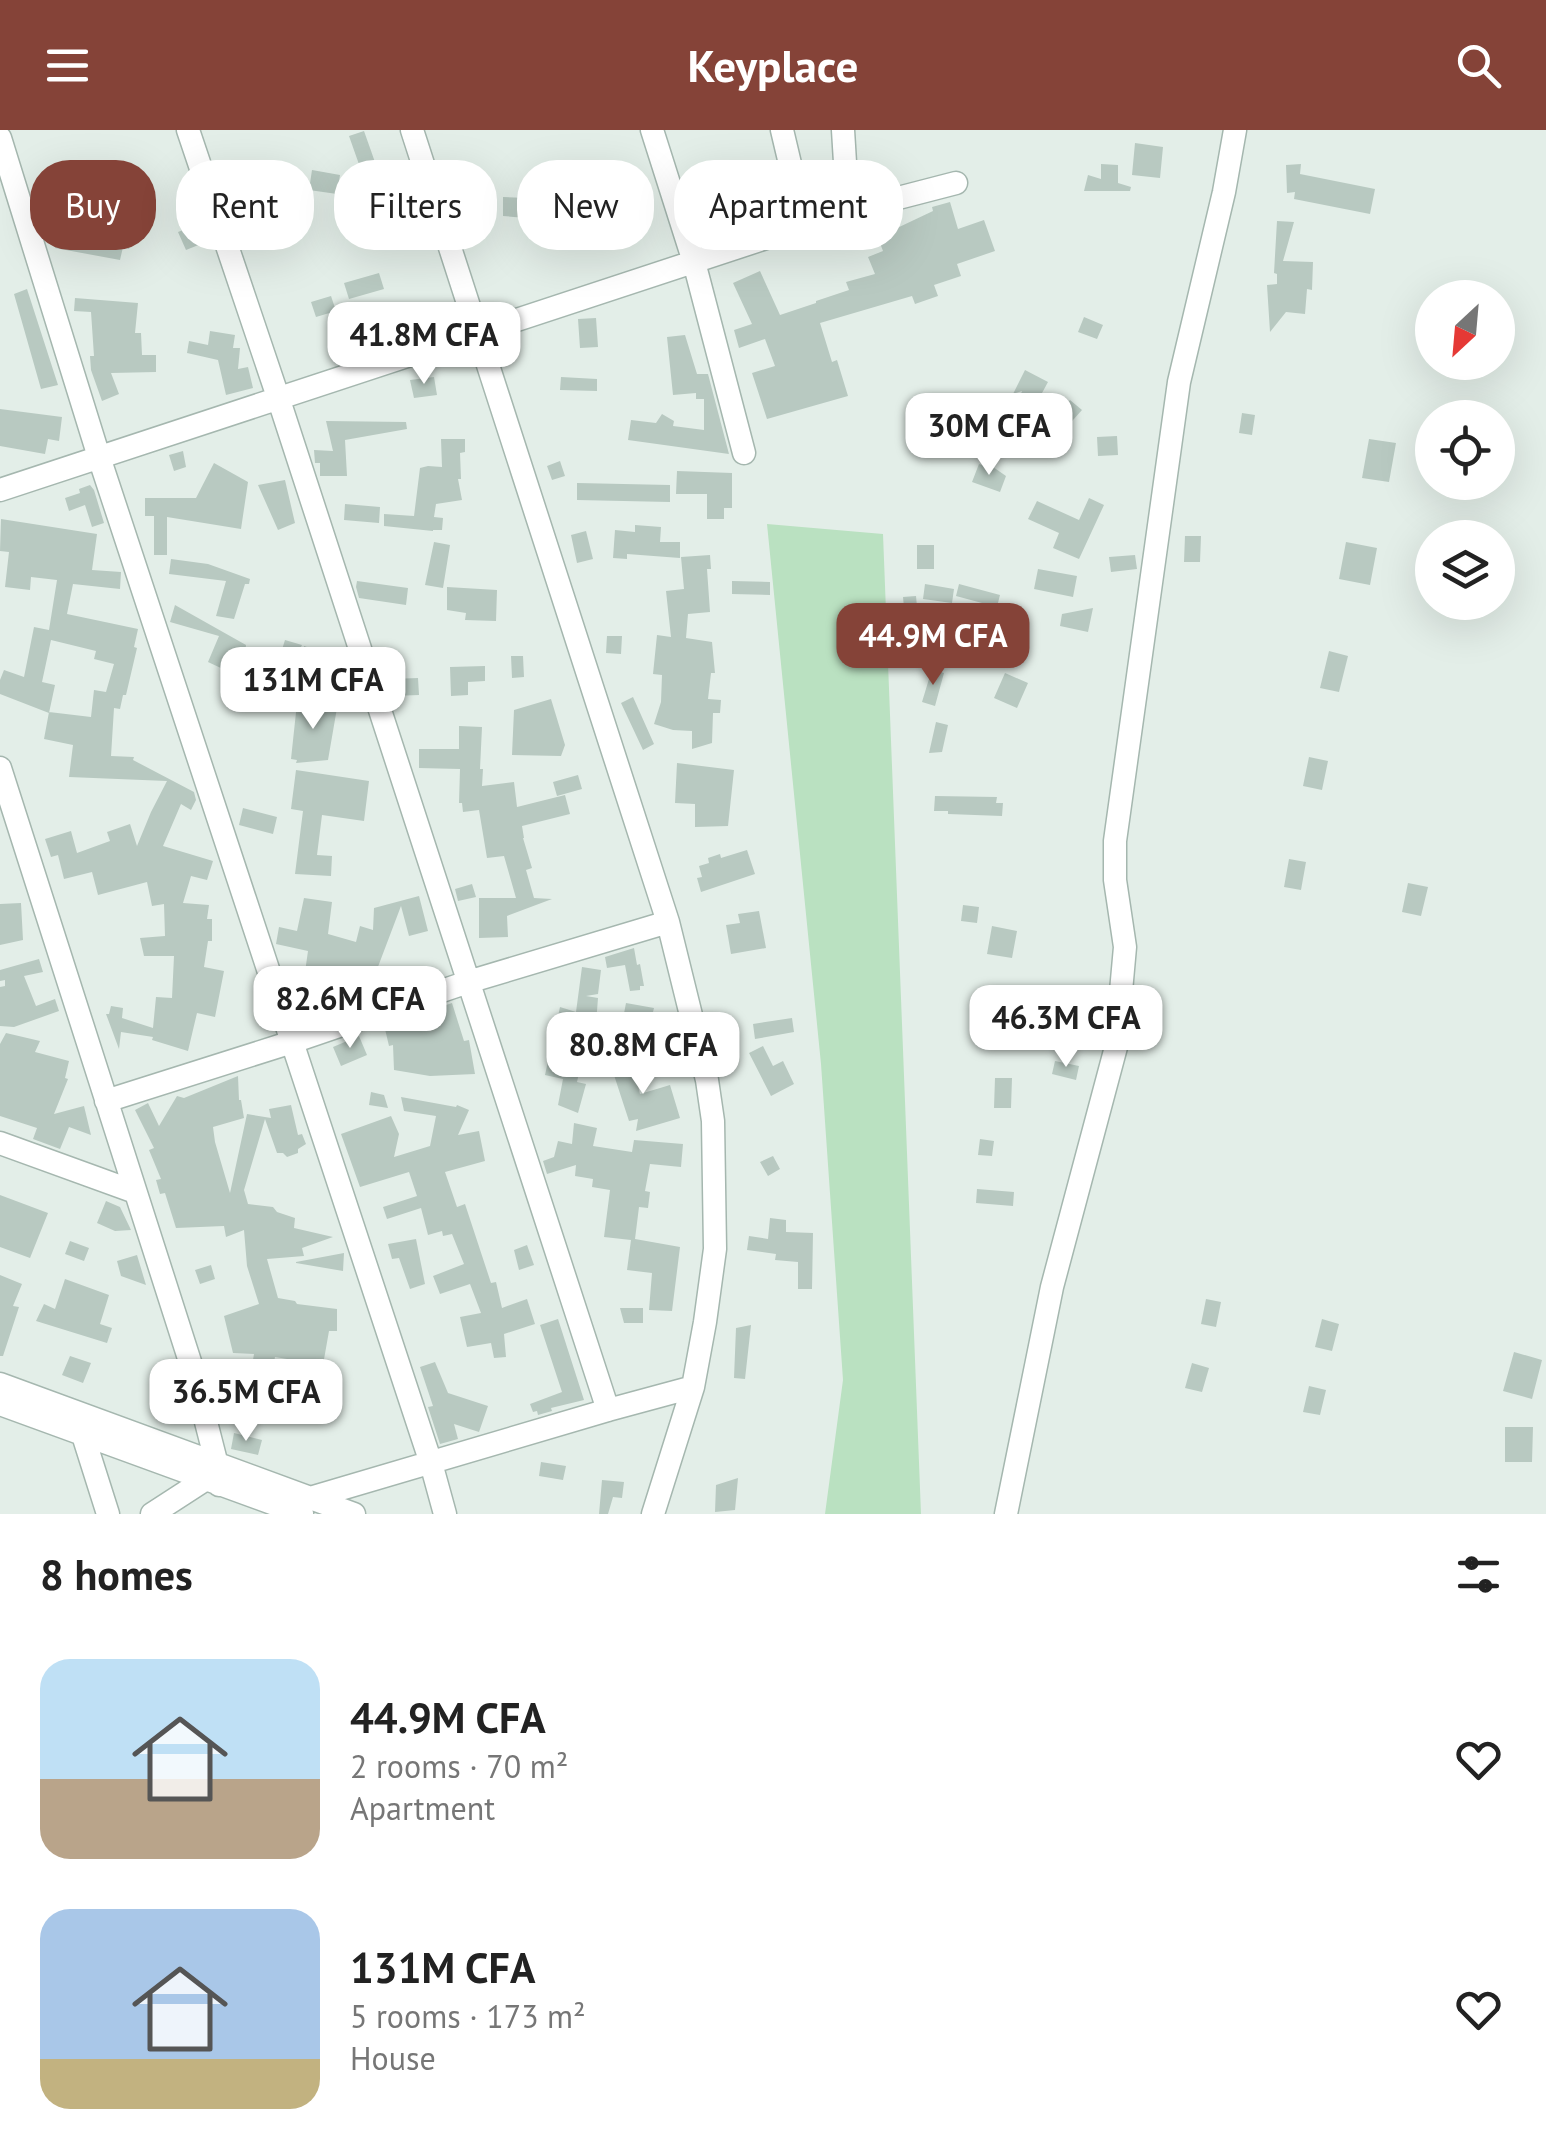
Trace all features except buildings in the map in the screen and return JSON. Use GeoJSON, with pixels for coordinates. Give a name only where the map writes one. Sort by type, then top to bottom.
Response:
{"type":"FeatureCollection","features":[{"type":"Feature","properties":{"kind":"street"},"geometry":{"type":"LineString","coordinates":[[188,130],[608,1410]]}},
{"type":"Feature","properties":{"kind":"street"},"geometry":{"type":"LineString","coordinates":[[412,130],[668,922],[707,1080],[713,1120],[714,1249],[706,1322],[694,1387],[653,1514]]}},
{"type":"Feature","properties":{"kind":"street"},"geometry":{"type":"LineString","coordinates":[[652,130],[694,262],[744,453]]}},
{"type":"Feature","properties":{"kind":"street"},"geometry":{"type":"LineString","coordinates":[[782,130],[789,160]]}},
{"type":"Feature","properties":{"kind":"street"},"geometry":{"type":"LineString","coordinates":[[843,130],[845,160]]}},
{"type":"Feature","properties":{"kind":"street"},"geometry":{"type":"LineString","coordinates":[[1006,1514],[1052,1287],[1116,1046],[1125,947],[1115,880],[1115,841],[1178,382],[1235,130]]}},
{"type":"Feature","properties":{"kind":"street"},"geometry":{"type":"LineString","coordinates":[[0,138],[99,457],[445,1514]]}},
{"type":"Feature","properties":{"kind":"street"},"geometry":{"type":"LineString","coordinates":[[903,197],[956,183]]}},
{"type":"Feature","properties":{"kind":"street"},"geometry":{"type":"LineString","coordinates":[[0,490],[732,250]]}},
{"type":"Feature","properties":{"kind":"street"},"geometry":{"type":"LineString","coordinates":[[0,768],[193,1370],[214,1476]]}},
{"type":"Feature","properties":{"kind":"street"},"geometry":{"type":"LineString","coordinates":[[106,1101],[468,982],[668,922]]}},
{"type":"Feature","properties":{"kind":"street"},"geometry":{"type":"LineString","coordinates":[[0,1143],[134,1192]]}},
{"type":"Feature","properties":{"kind":"street"},"geometry":{"type":"LineString","coordinates":[[0,1384],[214,1476]]}},
{"type":"Feature","properties":{"kind":"street"},"geometry":{"type":"LineString","coordinates":[[306,1506],[431,1463],[694,1387]]}},
{"type":"Feature","properties":{"kind":"street"},"geometry":{"type":"LineString","coordinates":[[0,1404],[306,1506],[354,1514]]}},
{"type":"Feature","properties":{"kind":"street"},"geometry":{"type":"LineString","coordinates":[[82,1432],[108,1514]]}},
{"type":"Feature","properties":{"kind":"street"},"geometry":{"type":"LineString","coordinates":[[152,1514],[214,1476]]}},
{"type":"Feature","properties":{"kind":"green space"},"geometry":{"type":"Polygon","coordinates":[[[767,524],[883,534],[921,1514],[825,1514],[843,1380],[821,1064],[767,524]]]}}]}
